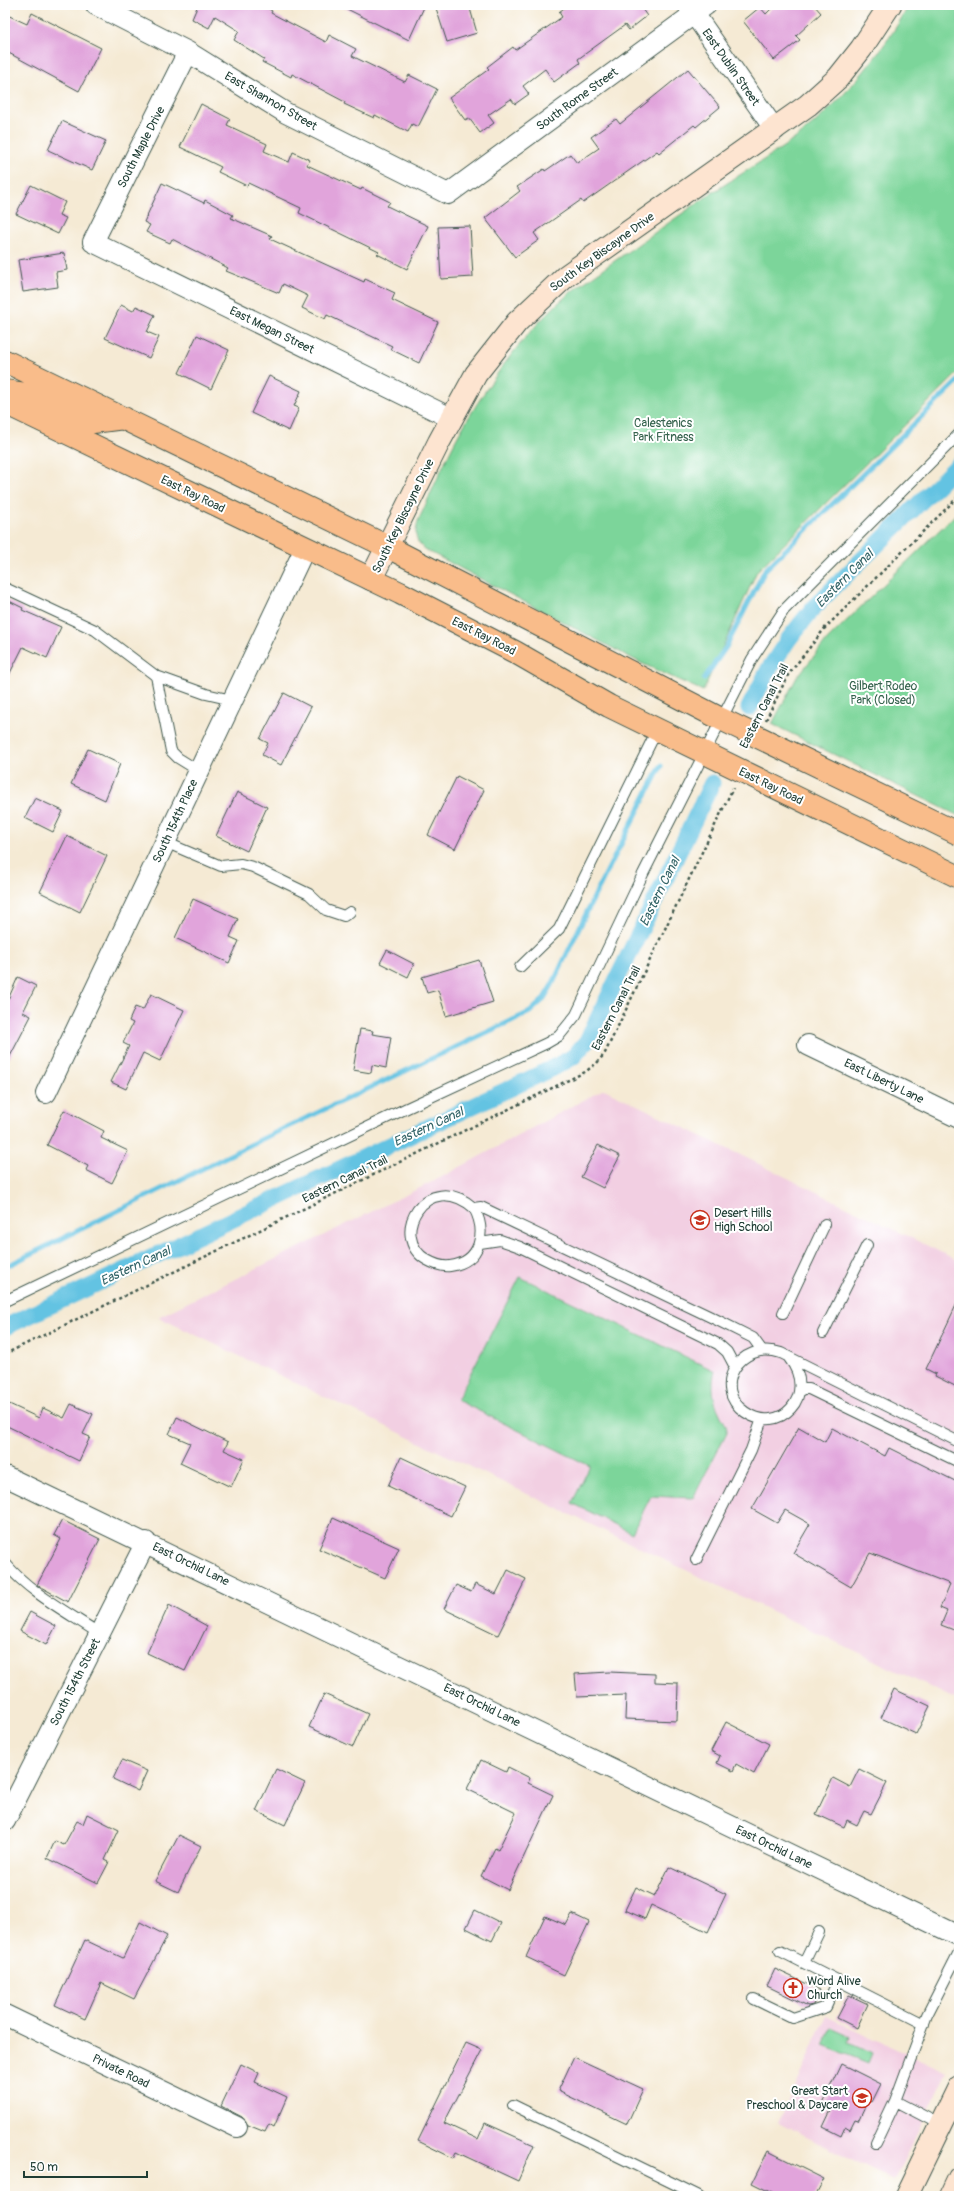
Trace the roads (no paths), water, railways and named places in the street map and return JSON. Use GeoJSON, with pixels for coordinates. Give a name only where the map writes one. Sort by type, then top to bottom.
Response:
{"type":"FeatureCollection","features":[{"type":"Feature","properties":{"kind":"main road"},"geometry":{"type":"LineString","coordinates":[[5,361],[388,547],[721,719],[959,834]]}},
{"type":"Feature","properties":{"kind":"main road"},"geometry":{"type":"LineString","coordinates":[[5,391],[32,395],[93,422],[124,418]]}},
{"type":"Feature","properties":{"kind":"main road","name":"East Ray Road"},"geometry":{"type":"LineString","coordinates":[[5,403],[371,579],[516,652],[609,706],[741,772],[959,877]]}},
{"type":"Feature","properties":{"kind":"street","name":"East Shannon Street"},"geometry":{"type":"LineString","coordinates":[[96,5],[188,52],[286,113],[448,194]]}},
{"type":"Feature","properties":{"kind":"street","name":"South Key Biscayne Drive"},"geometry":{"type":"LineString","coordinates":[[371,579],[452,418],[476,374],[517,322],[566,276],[775,130],[838,78],[861,49],[890,5]]}},
{"type":"Feature","properties":{"kind":"street","name":"East Dublin Street"},"geometry":{"type":"LineString","coordinates":[[696,8],[775,130]]}},
{"type":"Feature","properties":{"kind":"street","name":"South Rome Street"},"geometry":{"type":"LineString","coordinates":[[448,194],[696,8]]}},
{"type":"Feature","properties":{"kind":"street","name":"South Maple Drive"},"geometry":{"type":"LineString","coordinates":[[93,242],[188,52]]}},
{"type":"Feature","properties":{"kind":"street","name":"East Megan Street"},"geometry":{"type":"LineString","coordinates":[[93,242],[452,418]]}},
{"type":"Feature","properties":{"kind":"street","name":"South 154th Place"},"geometry":{"type":"LineString","coordinates":[[46,1093],[305,548]]}},
{"type":"Feature","properties":{"kind":"street","name":"East Liberty Lane"},"geometry":{"type":"LineString","coordinates":[[808,1045],[959,1118]]}},
{"type":"Feature","properties":{"kind":"street","name":"East Orchid Lane"},"geometry":{"type":"LineString","coordinates":[[5,1476],[146,1542],[959,1936]]}},
{"type":"Feature","properties":{"kind":"street","name":"South 154th Street"},"geometry":{"type":"LineString","coordinates":[[5,1822],[146,1542]]}},
{"type":"Feature","properties":{"kind":"street","name":"Private Road"},"geometry":{"type":"LineString","coordinates":[[5,2015],[237,2127]]}},
{"type":"Feature","properties":{"kind":"street"},"geometry":{"type":"LineString","coordinates":[[906,2196],[959,2087]]}},
{"type":"Feature","properties":{"kind":"street"},"geometry":{"type":"LineString","coordinates":[[951,2196],[959,2180]]}},
{"type":"Feature","properties":{"kind":"lane"},"geometry":{"type":"LineString","coordinates":[[5,1301],[559,1036],[576,1016],[643,874],[721,719],[752,659],[784,610],[959,434]]}},
{"type":"Feature","properties":{"kind":"lane"},"geometry":{"type":"LineString","coordinates":[[5,588],[95,630],[156,676],[206,694],[232,700]]}},
{"type":"Feature","properties":{"kind":"lane"},"geometry":{"type":"LineString","coordinates":[[156,676],[171,751],[178,758],[199,771]]}},
{"type":"Feature","properties":{"kind":"lane"},"geometry":{"type":"LineString","coordinates":[[520,967],[559,929],[657,730]]}},
{"type":"Feature","properties":{"kind":"lane"},"geometry":{"type":"LineString","coordinates":[[165,842],[221,866],[241,864],[253,867],[309,894],[334,914],[344,916],[350,912]]}},
{"type":"Feature","properties":{"kind":"lane"},"geometry":{"type":"LineString","coordinates":[[440,1195],[453,1195],[464,1200],[474,1208],[480,1219],[482,1230],[480,1242],[474,1253],[465,1261],[455,1265],[444,1266],[433,1264],[423,1258],[415,1250],[411,1239],[410,1228],[413,1217],[419,1207],[429,1199],[440,1195]]}},
{"type":"Feature","properties":{"kind":"lane"},"geometry":{"type":"LineString","coordinates":[[474,1208],[481,1207],[753,1338],[762,1349]]}},
{"type":"Feature","properties":{"kind":"lane"},"geometry":{"type":"LineString","coordinates":[[783,1313],[825,1224]]}},
{"type":"Feature","properties":{"kind":"lane"},"geometry":{"type":"LineString","coordinates":[[480,1242],[500,1240],[520,1247],[718,1344],[727,1352],[735,1367]]}},
{"type":"Feature","properties":{"kind":"lane"},"geometry":{"type":"LineString","coordinates":[[823,1333],[867,1245]]}},
{"type":"Feature","properties":{"kind":"lane"},"geometry":{"type":"LineString","coordinates":[[789,1358],[796,1367],[800,1378],[800,1390],[793,1406],[787,1412],[775,1418],[762,1419],[744,1412],[732,1396],[731,1376],[735,1367],[742,1358],[751,1352],[762,1349],[776,1351],[959,1442]]}},
{"type":"Feature","properties":{"kind":"lane"},"geometry":{"type":"LineString","coordinates":[[800,1390],[809,1389],[959,1462]]}},
{"type":"Feature","properties":{"kind":"lane"},"geometry":{"type":"LineString","coordinates":[[696,1560],[751,1450],[762,1419]]}},
{"type":"Feature","properties":{"kind":"lane"},"geometry":{"type":"LineString","coordinates":[[5,1563],[14,1573],[39,1594],[100,1634]]}},
{"type":"Feature","properties":{"kind":"lane"},"geometry":{"type":"LineString","coordinates":[[804,1963],[819,1932]]}},
{"type":"Feature","properties":{"kind":"lane"},"geometry":{"type":"LineString","coordinates":[[780,1951],[924,2024]]}},
{"type":"Feature","properties":{"kind":"lane"},"geometry":{"type":"LineString","coordinates":[[874,2143],[895,2101],[924,2024],[959,1952]]}},
{"type":"Feature","properties":{"kind":"lane"},"geometry":{"type":"LineString","coordinates":[[754,1999],[793,2018],[826,2006],[838,1980]]}},
{"type":"Feature","properties":{"kind":"lane"},"geometry":{"type":"LineString","coordinates":[[895,2101],[941,2125]]}},
{"type":"Feature","properties":{"kind":"lane"},"geometry":{"type":"LineString","coordinates":[[512,2105],[700,2196]]}},
{"type":"Feature","properties":{"kind":"waterway"},"geometry":{"type":"LineString","coordinates":[[704,679],[726,647],[765,570],[959,380]]}},
{"type":"Feature","properties":{"kind":"waterway","name":"Eastern Canal"},"geometry":{"type":"LineString","coordinates":[[749,708],[769,669],[788,640],[814,607],[959,464]]}},
{"type":"Feature","properties":{"kind":"waterway"},"geometry":{"type":"LineString","coordinates":[[5,1267],[262,1139],[530,1012],[543,1000],[552,985],[596,893],[661,766]]}},
{"type":"Feature","properties":{"kind":"waterway","name":"Eastern Canal"},"geometry":{"type":"LineString","coordinates":[[5,1327],[551,1069],[573,1057],[587,1041],[712,783]]}},
{"type":"Feature","properties":{"kind":"place","name":"Desert Hills High School"},"geometry":{"type":"Point","coordinates":[700,1220]}},
{"type":"Feature","properties":{"kind":"place","name":"Word Alive Church"},"geometry":{"type":"Point","coordinates":[793,1988]}},
{"type":"Feature","properties":{"kind":"place","name":"Great Start Preschool & Daycare"},"geometry":{"type":"Point","coordinates":[862,2098]}},
{"type":"Feature","properties":{"kind":"park label","name":"Calestenics Park Fitness"},"geometry":{"type":"Point","coordinates":[663,430]}},
{"type":"Feature","properties":{"kind":"park label","name":"Gilbert Rodeo Park (Closed)"},"geometry":{"type":"Point","coordinates":[883,693]}}]}
